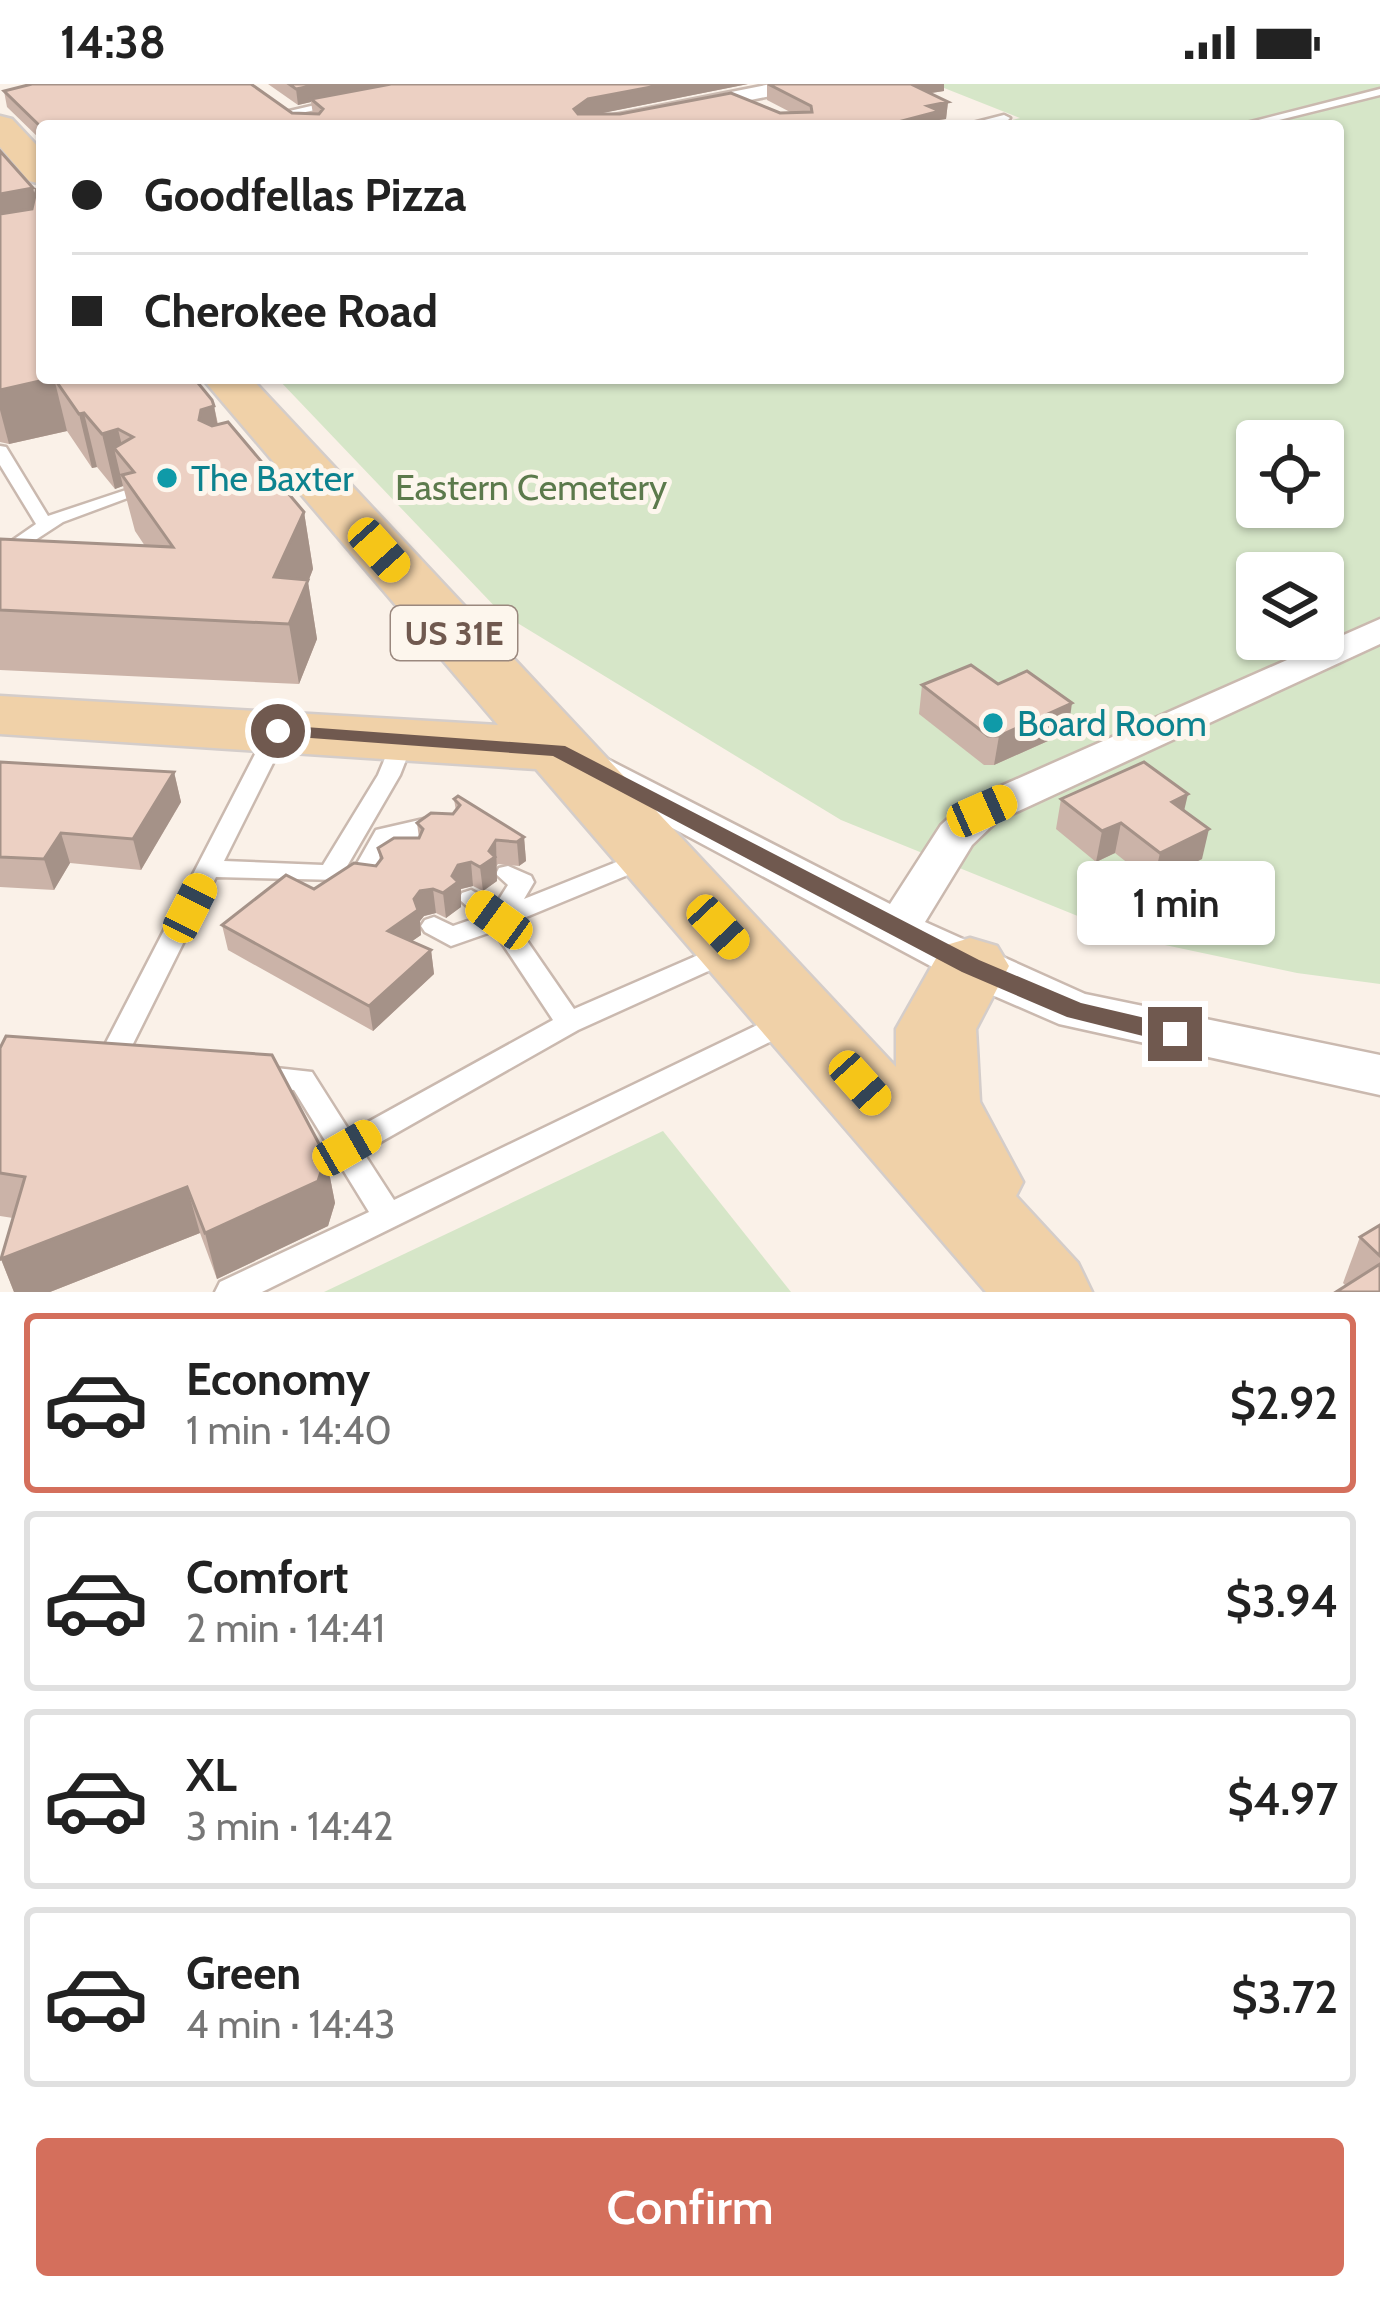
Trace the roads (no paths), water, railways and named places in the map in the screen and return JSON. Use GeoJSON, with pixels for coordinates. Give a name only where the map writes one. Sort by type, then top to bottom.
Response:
{"type":"FeatureCollection","features":[{"type":"Feature","properties":{"kind":"main road"},"geometry":{"type":"LineString","coordinates":[[0,126],[36,166]]}},
{"type":"Feature","properties":{"kind":"main road","name":"US 31E"},"geometry":{"type":"LineString","coordinates":[[230,384],[285,455],[1030,1273]]}},
{"type":"Feature","properties":{"kind":"main road"},"geometry":{"type":"LineString","coordinates":[[0,715],[404,736],[557,750]]}},
{"type":"Feature","properties":{"kind":"main road"},"geometry":{"type":"LineString","coordinates":[[970,966],[936,1029],[938,1103],[1030,1273]]}},
{"type":"Feature","properties":{"kind":"street"},"geometry":{"type":"LineString","coordinates":[[704,84],[763,110]]}},
{"type":"Feature","properties":{"kind":"street"},"geometry":{"type":"LineString","coordinates":[[620,120],[801,84]]}},
{"type":"Feature","properties":{"kind":"street"},"geometry":{"type":"LineString","coordinates":[[283,107],[302,120]]}},
{"type":"Feature","properties":{"kind":"street"},"geometry":{"type":"LineString","coordinates":[[898,928],[956,836],[982,811],[1380,630]]}},
{"type":"Feature","properties":{"kind":"street"},"geometry":{"type":"LineString","coordinates":[[557,750],[970,966],[1076,1011],[1380,1075]]}},
{"type":"Feature","properties":{"kind":"lane"},"geometry":{"type":"LineString","coordinates":[[1266,120],[1380,92]]}},
{"type":"Feature","properties":{"kind":"lane"},"geometry":{"type":"LineString","coordinates":[[283,107],[358,100]]}},
{"type":"Feature","properties":{"kind":"lane"},"geometry":{"type":"LineString","coordinates":[[995,120],[1004,118]]}},
{"type":"Feature","properties":{"kind":"lane"},"geometry":{"type":"LineString","coordinates":[[0,451],[45,525]]}},
{"type":"Feature","properties":{"kind":"lane"},"geometry":{"type":"LineString","coordinates":[[0,557],[45,525],[132,493]]}},
{"type":"Feature","properties":{"kind":"lane"},"geometry":{"type":"LineString","coordinates":[[108,1066],[278,731]]}},
{"type":"Feature","properties":{"kind":"lane"},"geometry":{"type":"LineString","coordinates":[[210,868],[330,874],[389,775],[404,736]]}},
{"type":"Feature","properties":{"kind":"lane"},"geometry":{"type":"LineString","coordinates":[[361,823],[410,854]]}},
{"type":"Feature","properties":{"kind":"lane"},"geometry":{"type":"LineString","coordinates":[[370,880],[363,874],[384,835],[437,824],[446,830]]}},
{"type":"Feature","properties":{"kind":"lane"},"geometry":{"type":"LineString","coordinates":[[434,926],[451,937],[650,857]]}},
{"type":"Feature","properties":{"kind":"lane"},"geometry":{"type":"LineString","coordinates":[[499,920],[522,882],[508,874]]}},
{"type":"Feature","properties":{"kind":"lane"},"geometry":{"type":"LineString","coordinates":[[471,899],[499,920],[569,1023]]}},
{"type":"Feature","properties":{"kind":"lane"},"geometry":{"type":"LineString","coordinates":[[347,1148],[569,1023],[738,948]]}},
{"type":"Feature","properties":{"kind":"lane"},"geometry":{"type":"LineString","coordinates":[[231,1292],[800,1016]]}},
{"type":"Feature","properties":{"kind":"lane"},"geometry":{"type":"LineString","coordinates":[[237,1076],[302,1080],[388,1217]]}},
{"type":"Feature","properties":{"kind":"place","name":"The Baxter"},"geometry":{"type":"Point","coordinates":[167,478]}},
{"type":"Feature","properties":{"kind":"place","name":"Board Room"},"geometry":{"type":"Point","coordinates":[993,723]}},
{"type":"Feature","properties":{"kind":"park label","name":"Eastern Cemetery"},"geometry":{"type":"Point","coordinates":[531,487]}}]}
